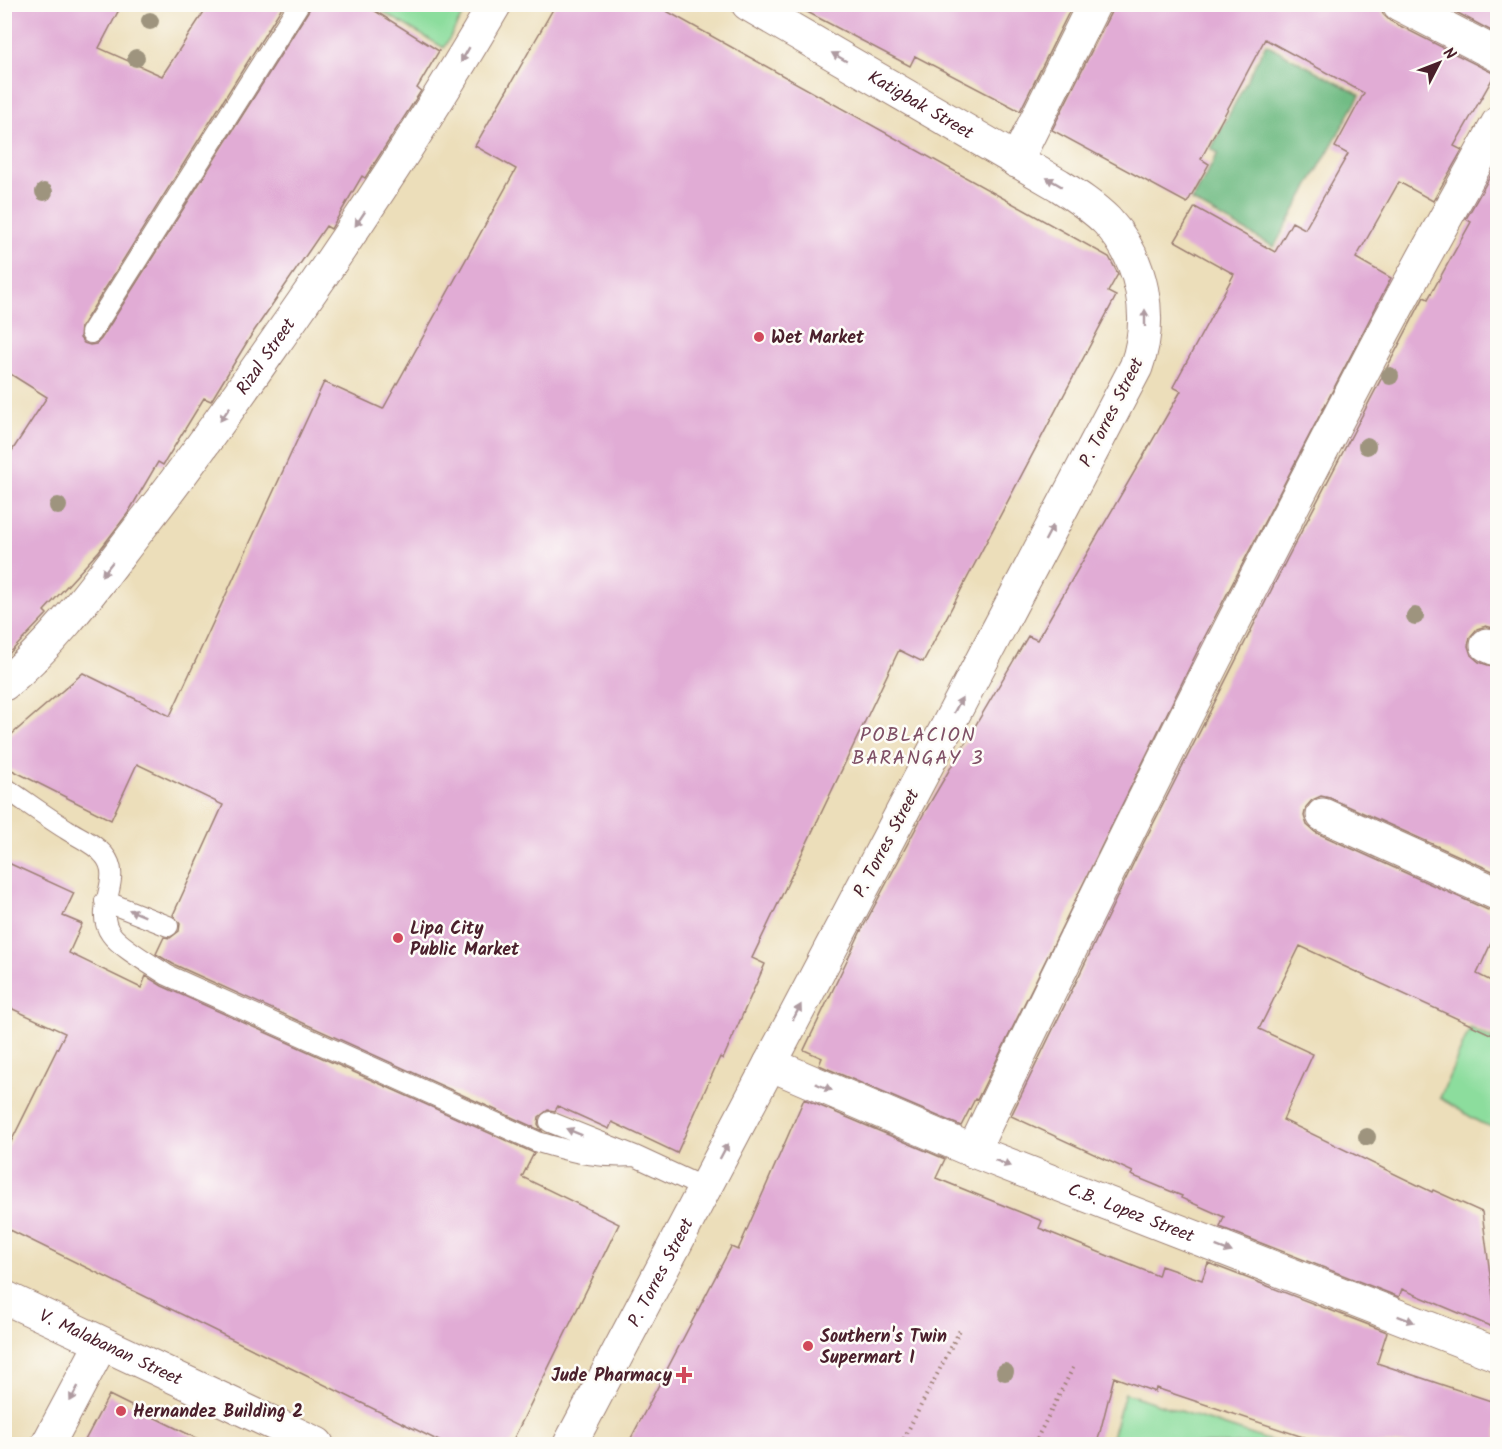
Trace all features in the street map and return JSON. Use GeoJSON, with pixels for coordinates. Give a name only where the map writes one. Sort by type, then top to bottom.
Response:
{"type":"FeatureCollection","features":[{"type":"Feature","properties":{"kind":"street","name":"Rizal Street"},"geometry":{"type":"LineString","coordinates":[[4,684],[19,672],[67,621],[220,422],[388,177],[453,76],[495,4]]}},
{"type":"Feature","properties":{"kind":"street","name":"Katigbak Street"},"geometry":{"type":"LineString","coordinates":[[748,4],[1059,185],[1090,206]]}},
{"type":"Feature","properties":{"kind":"street"},"geometry":{"type":"LineString","coordinates":[[1016,161],[1094,4]]}},
{"type":"Feature","properties":{"kind":"street"},"geometry":{"type":"LineString","coordinates":[[1399,4],[1497,56]]}},
{"type":"Feature","properties":{"kind":"street"},"geometry":{"type":"LineString","coordinates":[[973,1151],[1064,960],[1262,565],[1374,350],[1497,123]]}},
{"type":"Feature","properties":{"kind":"street","name":"P. Torres Street"},"geometry":{"type":"LineString","coordinates":[[570,1444],[1136,367],[1143,348],[1145,326],[1145,307],[1141,287],[1135,268],[1119,236],[1090,206]]}},
{"type":"Feature","properties":{"kind":"street"},"geometry":{"type":"LineString","coordinates":[[1323,815],[1497,894]]}},
{"type":"Feature","properties":{"kind":"street","name":"C.B. Lopez Street"},"geometry":{"type":"LineString","coordinates":[[770,1064],[973,1151],[1497,1355]]}},
{"type":"Feature","properties":{"kind":"street","name":"V. Malabanan Street"},"geometry":{"type":"LineString","coordinates":[[4,1297],[317,1444]]}},
{"type":"Feature","properties":{"kind":"street"},"geometry":{"type":"LineString","coordinates":[[48,1444],[101,1344]]}},
{"type":"Feature","properties":{"kind":"lane"},"geometry":{"type":"LineString","coordinates":[[91,333],[299,4]]}},
{"type":"Feature","properties":{"kind":"lane"},"geometry":{"type":"LineString","coordinates":[[4,787],[89,842],[105,855],[110,867],[112,883],[105,901],[104,916],[111,934],[167,975],[538,1142],[578,1154],[608,1157],[635,1156]]}},
{"type":"Feature","properties":{"kind":"lane"},"geometry":{"type":"LineString","coordinates":[[105,901],[168,926]]}},
{"type":"Feature","properties":{"kind":"lane"},"geometry":{"type":"LineString","coordinates":[[550,1122],[635,1156],[704,1188]]}},
{"type":"Feature","properties":{"kind":"path"},"geometry":{"type":"LineString","coordinates":[[901,1444],[960,1330]]}},
{"type":"Feature","properties":{"kind":"path"},"geometry":{"type":"LineString","coordinates":[[1034,1444],[1073,1368]]}},
{"type":"Feature","properties":{"kind":"green space"},"geometry":{"type":"Polygon","coordinates":[[[371,5],[468,5],[444,48],[371,5]]]}},
{"type":"Feature","properties":{"kind":"green space"},"geometry":{"type":"Polygon","coordinates":[[[1266,44],[1360,95],[1274,247],[1192,201],[1218,153],[1211,149],[1266,44]]]}},
{"type":"Feature","properties":{"kind":"green space"},"geometry":{"type":"Polygon","coordinates":[[[1470,1028],[1497,1041],[1497,1129],[1479,1122],[1440,1098],[1470,1028]]]}},
{"type":"Feature","properties":{"kind":"green space"},"geometry":{"type":"Polygon","coordinates":[[[1125,1393],[1280,1444],[1110,1444],[1125,1393]]]}},
{"type":"Feature","properties":{"kind":"building"},"geometry":{"type":"Polygon","coordinates":[[[4,4],[122,4],[99,48],[162,76],[209,4],[284,4],[81,327],[80,338],[84,343],[90,345],[96,344],[101,339],[311,4],[364,4],[439,51],[417,88],[421,91],[365,178],[362,176],[331,229],[326,226],[252,334],[211,401],[204,398],[163,465],[158,462],[128,513],[99,551],[44,611],[47,614],[4,659],[4,463],[47,397],[4,370],[4,4]]]}},
{"type":"Feature","properties":{"kind":"building","name":"Lipa City Public Market"},"geometry":{"type":"Polygon","coordinates":[[[556,4],[654,4],[1109,257],[1118,274],[1108,292],[1116,296],[923,662],[899,650],[752,958],[765,964],[723,1059],[720,1057],[677,1153],[612,1122],[609,1129],[558,1106],[555,1111],[548,1110],[539,1117],[538,1124],[542,1131],[173,964],[156,954],[164,937],[170,938],[179,931],[180,924],[173,915],[223,805],[137,764],[111,820],[4,766],[4,741],[83,673],[170,716],[324,382],[383,409],[516,169],[475,146],[556,4]]]}},
{"type":"Feature","properties":{"kind":"building"},"geometry":{"type":"Polygon","coordinates":[[[792,4],[1073,4],[1020,111],[915,56],[910,66],[792,4]]]}},
{"type":"Feature","properties":{"kind":"building"},"geometry":{"type":"Polygon","coordinates":[[[1112,4],[1380,4],[1383,14],[1390,21],[1495,74],[1454,146],[1462,150],[1433,201],[1399,182],[1356,258],[1391,278],[1202,642],[977,1100],[975,1099],[961,1126],[819,1065],[822,1058],[804,1050],[860,933],[924,813],[1028,636],[1037,640],[1181,391],[1173,387],[1234,274],[1175,241],[1195,207],[1275,252],[1292,222],[1305,229],[1348,154],[1335,147],[1364,93],[1265,39],[1201,159],[1209,164],[1187,203],[1052,130],[1111,12],[1112,4]]]}},
{"type":"Feature","properties":{"kind":"building"},"geometry":{"type":"Polygon","coordinates":[[[1441,4],[1497,4],[1497,34],[1441,4]]]}},
{"type":"Feature","properties":{"kind":"building"},"geometry":{"type":"Polygon","coordinates":[[[1495,168],[1497,169],[1497,629],[1486,626],[1477,629],[1470,637],[1468,646],[1471,655],[1479,662],[1497,668],[1497,873],[1330,798],[1321,796],[1312,800],[1306,807],[1304,816],[1307,825],[1315,832],[1490,911],[1497,912],[1497,930],[1477,974],[1497,984],[1497,1037],[1300,946],[1259,1029],[1313,1054],[1283,1120],[1432,1192],[1433,1190],[1482,1212],[1497,1329],[1402,1289],[1399,1297],[1220,1227],[1224,1217],[1181,1198],[1182,1196],[1131,1175],[1133,1172],[1011,1116],[1136,858],[1287,559],[1424,297],[1428,299],[1471,222],[1466,219],[1495,168]]]}},
{"type":"Feature","properties":{"kind":"building"},"geometry":{"type":"Polygon","coordinates":[[[4,861],[74,893],[63,916],[82,924],[69,953],[141,988],[146,976],[162,986],[534,1153],[522,1177],[619,1224],[511,1444],[445,1444],[4,1227],[4,1156],[65,1033],[4,1005],[4,861]]]}},
{"type":"Feature","properties":{"kind":"building"},"geometry":{"type":"Polygon","coordinates":[[[804,1099],[945,1159],[936,1178],[1042,1221],[1039,1228],[1158,1276],[1161,1266],[1202,1280],[1208,1263],[1387,1332],[1377,1363],[1497,1403],[1497,1444],[1324,1444],[1156,1388],[1155,1392],[1114,1377],[1097,1444],[628,1444],[731,1247],[738,1250],[804,1099]]]}},
{"type":"Feature","properties":{"kind":"building","name":"Hernandez Building 2"},"geometry":{"type":"Polygon","coordinates":[[[109,1395],[208,1444],[83,1444],[109,1395]]]}},
{"type":"Feature","properties":{"kind":"place","name":"Wet Market"},"geometry":{"type":"Point","coordinates":[759,337]}},
{"type":"Feature","properties":{"kind":"place","name":"Lipa City Public Market"},"geometry":{"type":"Point","coordinates":[398,938]}},
{"type":"Feature","properties":{"kind":"place","name":"Southern's Twin Supermart I"},"geometry":{"type":"Point","coordinates":[808,1346]}},
{"type":"Feature","properties":{"kind":"place","name":"Jude Pharmacy"},"geometry":{"type":"Point","coordinates":[684,1375]}},
{"type":"Feature","properties":{"kind":"place","name":"Hernandez Building 2"},"geometry":{"type":"Point","coordinates":[121,1411]}},
{"type":"Feature","properties":{"kind":"district","name":"POBLACION BARANGAY 3"},"geometry":{"type":"Point","coordinates":[918,746]}}]}
